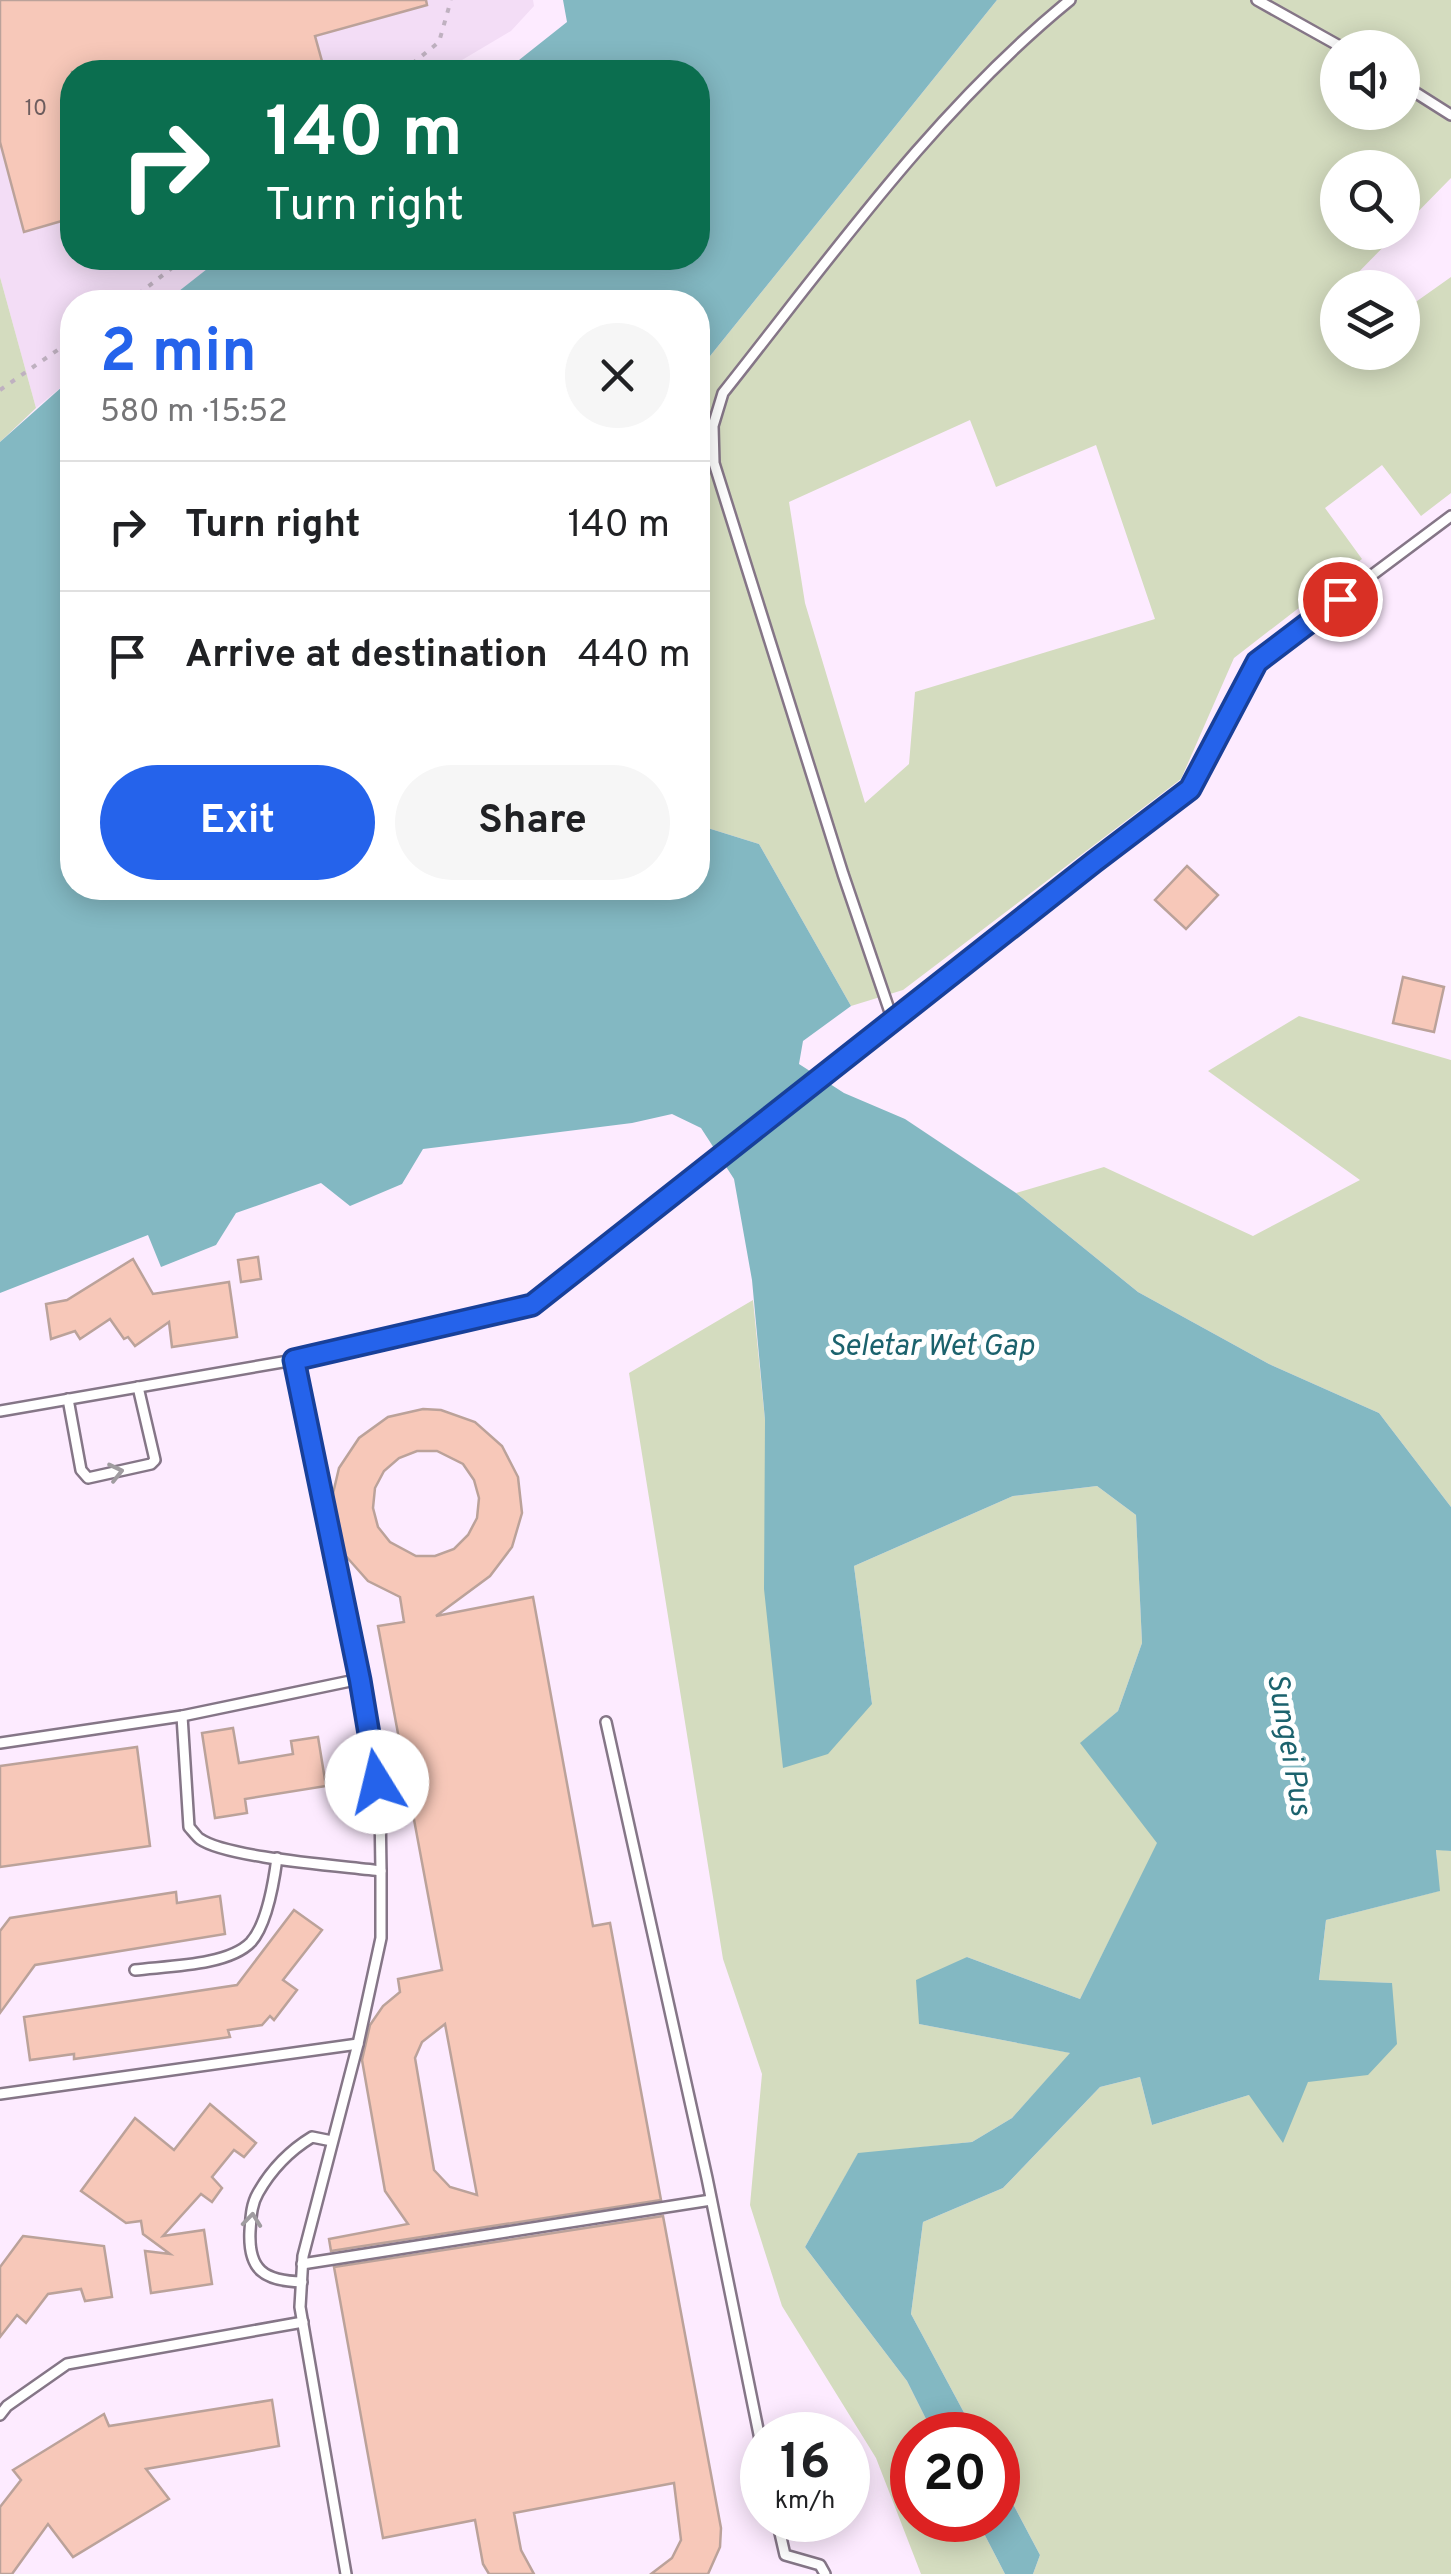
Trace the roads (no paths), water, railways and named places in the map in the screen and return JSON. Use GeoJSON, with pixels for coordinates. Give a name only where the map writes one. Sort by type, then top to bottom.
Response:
{"type":"FeatureCollection","features":[{"type":"Feature","properties":{"kind":"lane"},"geometry":{"type":"LineString","coordinates":[[893,1020],[837,856],[714,463],[712,426],[724,393],[890,184],[1018,43],[1070,0]]}},
{"type":"Feature","properties":{"kind":"lane"},"geometry":{"type":"LineString","coordinates":[[1257,0],[1320,35]]}},
{"type":"Feature","properties":{"kind":"lane"},"geometry":{"type":"LineString","coordinates":[[1420,95],[1451,115]]}},
{"type":"Feature","properties":{"kind":"lane"},"geometry":{"type":"LineString","coordinates":[[0,1411],[294,1360],[532,1305],[1190,789],[1257,662],[1451,516]]}},
{"type":"Feature","properties":{"kind":"lane"},"geometry":{"type":"LineString","coordinates":[[294,1360],[360,1680],[380,1806],[381,1938],[302,2264],[303,2322],[346,2574]]}},
{"type":"Feature","properties":{"kind":"lane"},"geometry":{"type":"LineString","coordinates":[[68,1399],[81,1470],[88,1478],[155,1460],[138,1387]]}},
{"type":"Feature","properties":{"kind":"lane"},"geometry":{"type":"LineString","coordinates":[[0,1743],[182,1716],[360,1680]]}},
{"type":"Feature","properties":{"kind":"lane"},"geometry":{"type":"LineString","coordinates":[[182,1716],[189,1827],[199,1838],[216,1846],[278,1858],[381,1871]]}},
{"type":"Feature","properties":{"kind":"lane"},"geometry":{"type":"LineString","coordinates":[[606,1722],[754,2412]]}},
{"type":"Feature","properties":{"kind":"lane"},"geometry":{"type":"LineString","coordinates":[[136,1970],[220,1960],[251,1942],[273,1894],[278,1858]]}},
{"type":"Feature","properties":{"kind":"lane"},"geometry":{"type":"LineString","coordinates":[[0,2094],[358,2044]]}},
{"type":"Feature","properties":{"kind":"lane"},"geometry":{"type":"LineString","coordinates":[[302,2282],[274,2279],[252,2261],[252,2208],[258,2193],[292,2149],[312,2137],[332,2141]]}},
{"type":"Feature","properties":{"kind":"lane"},"geometry":{"type":"LineString","coordinates":[[302,2264],[711,2200]]}},
{"type":"Feature","properties":{"kind":"lane"},"geometry":{"type":"LineString","coordinates":[[0,2415],[66,2364],[303,2322]]}},
{"type":"Feature","properties":{"kind":"lane"},"geometry":{"type":"LineString","coordinates":[[782,2542],[785,2555],[816,2563],[825,2571]]}},
{"type":"Feature","properties":{"kind":"water"},"geometry":{"type":"Polygon","coordinates":[[[563,0],[997,0],[710,356],[710,290],[180,290],[206,270],[710,270],[710,60],[519,60],[567,22],[563,0]]]}},
{"type":"Feature","properties":{"kind":"water","name":"Seletar Wet Gap"},"geometry":{"type":"Polygon","coordinates":[[[60,389],[60,900],[710,900],[710,829],[759,844],[851,1006],[803,1041],[799,1064],[844,1093],[905,1119],[1016,1193],[1138,1292],[1269,1364],[1379,1413],[1451,1507],[1451,1851],[1436,1850],[1440,1891],[1326,1920],[1319,1980],[1392,1983],[1397,2044],[1368,2075],[1308,2082],[1283,2143],[1249,2095],[1152,2125],[1140,2077],[1100,2087],[1003,2188],[923,2222],[911,2314],[964,2412],[922,2412],[907,2381],[805,2247],[858,2153],[972,2142],[1012,2118],[1070,2053],[919,2024],[916,1980],[967,1957],[1080,1999],[1157,1843],[1080,1743],[1118,1711],[1142,1643],[1136,1515],[1097,1486],[1013,1496],[854,1566],[872,1704],[828,1754],[783,1768],[764,1589],[765,1420],[752,1280],[734,1179],[701,1128],[672,1114],[632,1123],[423,1149],[402,1184],[350,1206],[321,1183],[236,1213],[216,1245],[161,1267],[148,1235],[0,1293],[0,442],[60,389]]]}},
{"type":"Feature","properties":{"kind":"water"},"geometry":{"type":"Polygon","coordinates":[[[1020,2517],[1040,2555],[1033,2574],[1005,2574],[988,2542],[1020,2542],[1020,2517]]]}},
{"type":"Feature","properties":{"kind":"water label","name":"Sungei Pus"},"geometry":{"type":"Point","coordinates":[1290,1744]}}]}
